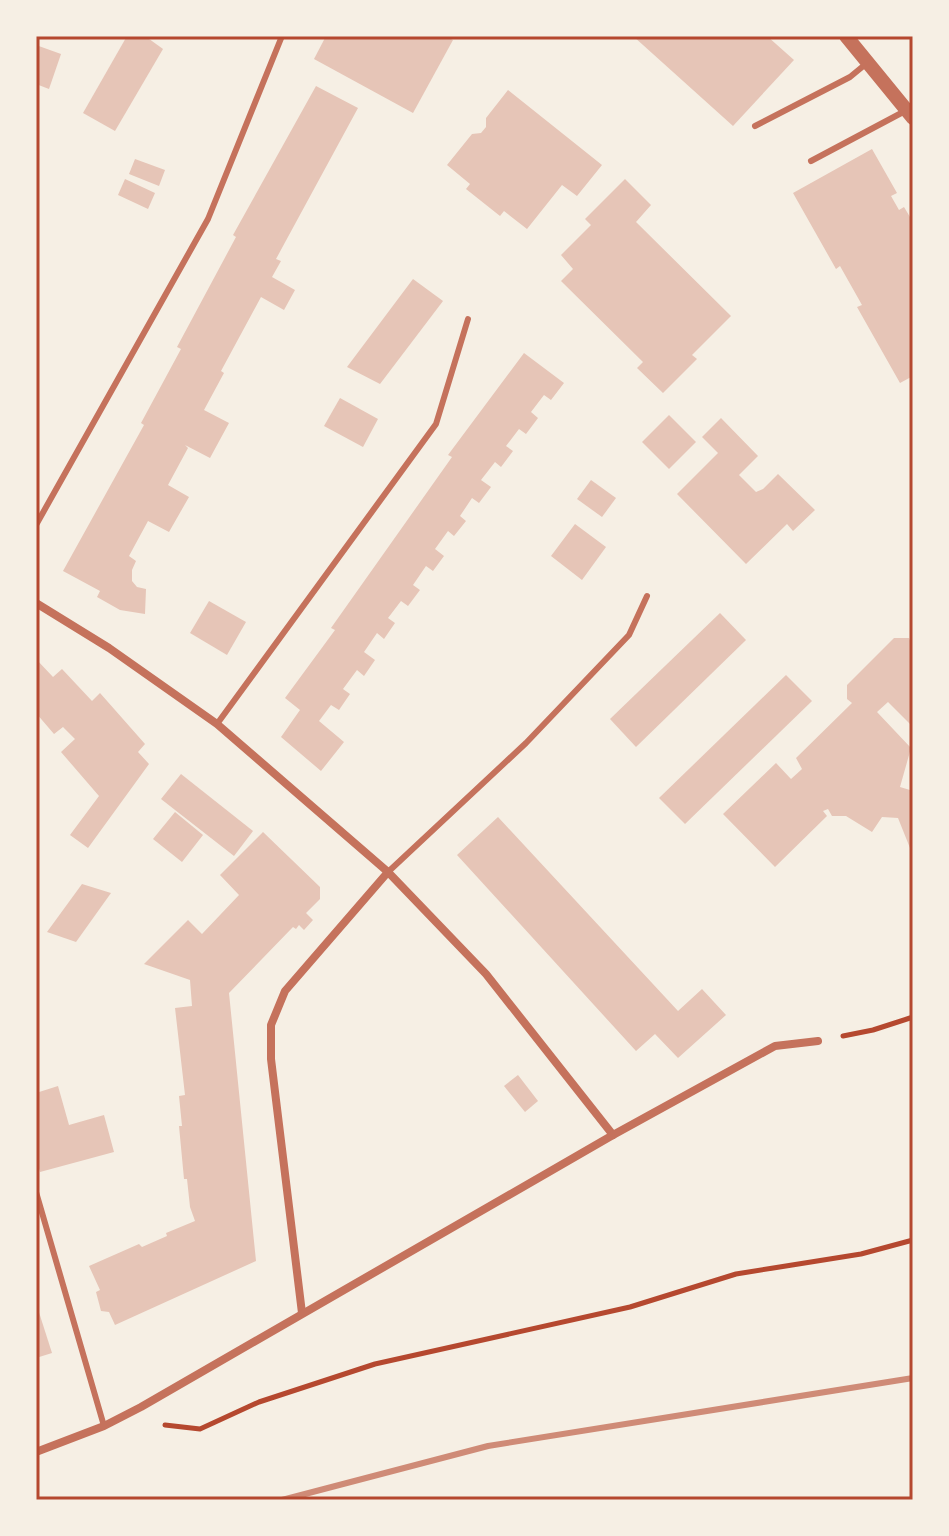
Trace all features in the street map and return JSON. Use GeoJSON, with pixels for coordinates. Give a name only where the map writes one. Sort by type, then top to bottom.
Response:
{"type":"FeatureCollection","features":[{"type":"Feature","properties":{"kind":"street"},"geometry":{"type":"LineString","coordinates":[[846,36],[910,114]]}},
{"type":"Feature","properties":{"kind":"street"},"geometry":{"type":"LineString","coordinates":[[36,603],[109,648],[217,724],[388,872],[486,974],[613,1135]]}},
{"type":"Feature","properties":{"kind":"street"},"geometry":{"type":"LineString","coordinates":[[302,1313],[271,1059],[271,1025],[285,991],[388,872]]}},
{"type":"Feature","properties":{"kind":"street"},"geometry":{"type":"LineString","coordinates":[[36,1452],[104,1426],[141,1407],[613,1135],[775,1046],[818,1041]]}},
{"type":"Feature","properties":{"kind":"lane"},"geometry":{"type":"LineString","coordinates":[[36,525],[208,219],[282,36]]}},
{"type":"Feature","properties":{"kind":"lane"},"geometry":{"type":"LineString","coordinates":[[755,126],[850,77],[868,62]]}},
{"type":"Feature","properties":{"kind":"lane"},"geometry":{"type":"LineString","coordinates":[[811,161],[910,114]]}},
{"type":"Feature","properties":{"kind":"lane"},"geometry":{"type":"LineString","coordinates":[[217,724],[436,424],[468,319]]}},
{"type":"Feature","properties":{"kind":"lane"},"geometry":{"type":"LineString","coordinates":[[388,872],[526,743],[629,635],[647,596]]}},
{"type":"Feature","properties":{"kind":"lane"},"geometry":{"type":"LineString","coordinates":[[36,1192],[104,1426]]}},
{"type":"Feature","properties":{"kind":"path"},"geometry":{"type":"LineString","coordinates":[[818,1041],[873,1030],[913,1017]]}},
{"type":"Feature","properties":{"kind":"path"},"geometry":{"type":"LineString","coordinates":[[141,1407],[165,1425],[200,1429],[259,1402],[375,1364],[630,1307],[736,1274],[861,1254],[913,1240]]}},
{"type":"Feature","properties":{"kind":"building"},"geometry":{"type":"Polygon","coordinates":[[[127,36],[145,36],[163,49],[115,131],[83,113],[127,36]]]}},
{"type":"Feature","properties":{"kind":"building"},"geometry":{"type":"Polygon","coordinates":[[[326,36],[445,36],[453,40],[413,113],[314,59],[326,36]]]}},
{"type":"Feature","properties":{"kind":"building"},"geometry":{"type":"Polygon","coordinates":[[[633,36],[767,36],[794,60],[733,126],[633,36]]]}},
{"type":"Feature","properties":{"kind":"building"},"geometry":{"type":"Polygon","coordinates":[[[36,45],[61,54],[49,89],[36,84],[36,45]]]}},
{"type":"Feature","properties":{"kind":"building"},"geometry":{"type":"Polygon","coordinates":[[[316,86],[358,108],[276,259],[281,261],[272,277],[295,290],[284,310],[261,297],[204,410],[229,423],[210,458],[185,445],[188,448],[168,485],[189,497],[169,532],[148,521],[129,556],[136,561],[132,581],[137,587],[146,589],[145,614],[120,610],[97,597],[100,591],[63,571],[144,425],[141,423],[181,349],[177,347],[236,237],[233,235],[316,86]]]}},
{"type":"Feature","properties":{"kind":"building"},"geometry":{"type":"Polygon","coordinates":[[[508,90],[602,165],[577,196],[562,185],[527,229],[504,211],[500,216],[466,189],[470,184],[447,165],[472,134],[481,133],[486,127],[486,118],[508,90]]]}},
{"type":"Feature","properties":{"kind":"building"},"geometry":{"type":"Polygon","coordinates":[[[872,149],[897,193],[891,196],[899,210],[904,207],[913,222],[913,376],[900,383],[857,307],[862,305],[840,266],[836,269],[793,193],[872,149]]]}},
{"type":"Feature","properties":{"kind":"building"},"geometry":{"type":"Polygon","coordinates":[[[135,159],[165,170],[159,186],[129,174],[135,159]]]}},
{"type":"Feature","properties":{"kind":"building"},"geometry":{"type":"Polygon","coordinates":[[[125,179],[155,193],[148,209],[118,195],[125,179]]]}},
{"type":"Feature","properties":{"kind":"building"},"geometry":{"type":"Polygon","coordinates":[[[625,179],[651,205],[636,222],[731,316],[692,355],[697,359],[663,393],[637,368],[643,362],[561,281],[573,269],[561,255],[591,225],[585,219],[625,179]]]}},
{"type":"Feature","properties":{"kind":"building"},"geometry":{"type":"Polygon","coordinates":[[[413,279],[443,301],[380,384],[347,367],[413,279]]]}},
{"type":"Feature","properties":{"kind":"building"},"geometry":{"type":"Polygon","coordinates":[[[524,353],[564,383],[551,400],[544,395],[531,412],[538,418],[526,434],[519,429],[506,446],[513,451],[501,467],[495,462],[481,480],[491,487],[479,503],[472,498],[460,516],[466,521],[454,536],[448,531],[435,549],[444,556],[433,571],[426,566],[413,585],[420,590],[408,606],[401,601],[388,618],[395,623],[384,639],[377,633],[364,652],[375,660],[364,676],[357,670],[343,689],[350,694],[339,710],[331,705],[319,721],[344,742],[321,771],[281,737],[300,710],[285,698],[452,457],[448,455],[524,353]]]}},
{"type":"Feature","properties":{"kind":"building"},"geometry":{"type":"Polygon","coordinates":[[[340,398],[378,419],[363,447],[324,426],[340,398]]]}},
{"type":"Feature","properties":{"kind":"building"},"geometry":{"type":"Polygon","coordinates":[[[669,415],[696,442],[669,469],[642,442],[669,415]]]}},
{"type":"Feature","properties":{"kind":"building"},"geometry":{"type":"Polygon","coordinates":[[[721,418],[758,456],[739,475],[756,492],[778,474],[815,510],[793,531],[787,524],[746,564],[677,494],[718,453],[702,437],[721,418]]]}},
{"type":"Feature","properties":{"kind":"building"},"geometry":{"type":"Polygon","coordinates":[[[591,480],[616,498],[602,517],[577,499],[591,480]]]}},
{"type":"Feature","properties":{"kind":"building"},"geometry":{"type":"Polygon","coordinates":[[[575,524],[606,547],[582,580],[551,556],[575,524]]]}},
{"type":"Feature","properties":{"kind":"building"},"geometry":{"type":"Polygon","coordinates":[[[209,601],[246,622],[227,655],[190,633],[209,601]]]}},
{"type":"Feature","properties":{"kind":"building"},"geometry":{"type":"Polygon","coordinates":[[[720,613],[746,640],[636,747],[610,719],[720,613]]]}},
{"type":"Feature","properties":{"kind":"building"},"geometry":{"type":"Polygon","coordinates":[[[894,638],[909,638],[913,648],[913,727],[888,702],[877,712],[911,748],[900,787],[910,790],[913,783],[913,849],[898,818],[882,817],[872,832],[846,816],[832,816],[828,809],[823,811],[827,816],[775,867],[723,814],[776,763],[791,779],[802,769],[796,758],[852,703],[847,699],[847,685],[894,638]]]}},
{"type":"Feature","properties":{"kind":"building"},"geometry":{"type":"Polygon","coordinates":[[[36,659],[53,677],[62,669],[92,701],[100,693],[145,744],[138,752],[149,764],[88,848],[70,835],[99,796],[61,752],[75,739],[63,727],[54,734],[36,713],[36,659]]]}},
{"type":"Feature","properties":{"kind":"building"},"geometry":{"type":"Polygon","coordinates":[[[786,675],[812,701],[685,824],[659,798],[786,675]]]}},
{"type":"Feature","properties":{"kind":"building"},"geometry":{"type":"Polygon","coordinates":[[[181,774],[253,831],[234,856],[161,799],[181,774]]]}},
{"type":"Feature","properties":{"kind":"building"},"geometry":{"type":"Polygon","coordinates":[[[175,812],[203,835],[182,862],[153,839],[175,812]]]}},
{"type":"Feature","properties":{"kind":"building"},"geometry":{"type":"Polygon","coordinates":[[[498,817],[678,1011],[702,989],[726,1015],[678,1058],[655,1034],[636,1051],[457,855],[498,817]]]}},
{"type":"Feature","properties":{"kind":"building"},"geometry":{"type":"Polygon","coordinates":[[[263,832],[320,887],[320,899],[306,913],[313,920],[304,930],[299,925],[296,929],[293,927],[229,993],[256,1261],[115,1325],[109,1312],[101,1311],[96,1292],[100,1290],[89,1266],[139,1244],[142,1247],[195,1221],[187,1179],[184,1179],[179,1126],[182,1126],[179,1096],[185,1095],[175,1008],[192,1006],[190,980],[144,964],[188,920],[202,934],[239,895],[220,875],[263,832]]]}},
{"type":"Feature","properties":{"kind":"building"},"geometry":{"type":"Polygon","coordinates":[[[82,884],[111,893],[76,942],[47,932],[82,884]]]}},
{"type":"Feature","properties":{"kind":"building"},"geometry":{"type":"Polygon","coordinates":[[[518,1075],[538,1101],[525,1112],[504,1086],[518,1075]]]}},
{"type":"Feature","properties":{"kind":"building"},"geometry":{"type":"Polygon","coordinates":[[[58,1086],[69,1125],[104,1115],[114,1152],[40,1172],[36,1158],[36,1093],[58,1086]]]}},
{"type":"Feature","properties":{"kind":"building"},"geometry":{"type":"Polygon","coordinates":[[[36,1303],[52,1353],[36,1358],[36,1303]]]}},
{"type":"Feature","properties":{"kind":"railway"},"geometry":{"type":"LineString","coordinates":[[282,1500],[488,1446],[913,1378]]}}]}
